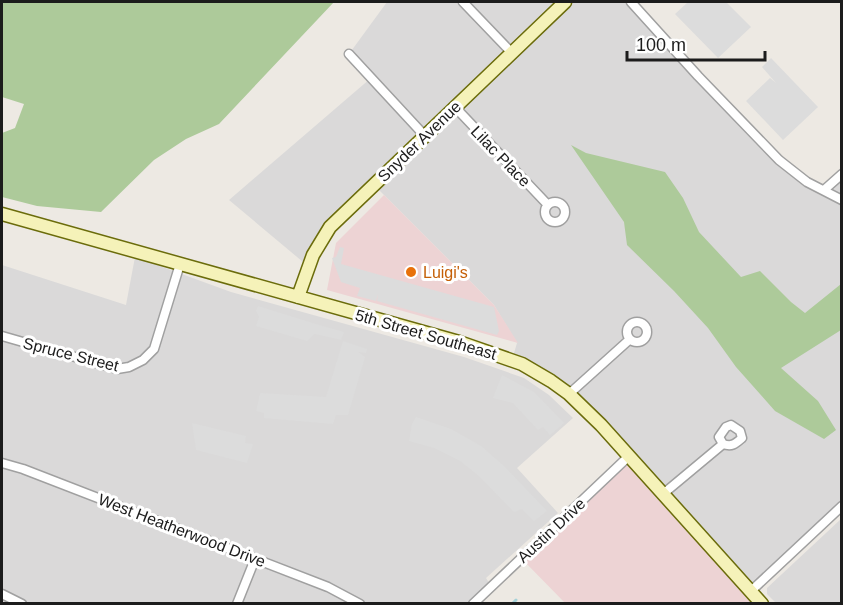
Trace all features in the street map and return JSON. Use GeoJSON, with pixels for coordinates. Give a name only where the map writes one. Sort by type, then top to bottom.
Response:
{"type":"FeatureCollection","features":[{"type":"Feature","properties":{"kind":"main road","name":"Snyder Avenue"},"geometry":{"type":"LineString","coordinates":[[298,297],[313,255],[330,227],[565,2]]}},
{"type":"Feature","properties":{"kind":"main road","name":"5th Street Southeast"},"geometry":{"type":"LineString","coordinates":[[2,214],[459,342],[507,358],[537,372],[569,394],[601,425],[762,603]]}},
{"type":"Feature","properties":{"kind":"street"},"geometry":{"type":"LineString","coordinates":[[464,2],[512,52]]}},
{"type":"Feature","properties":{"kind":"street"},"geometry":{"type":"LineString","coordinates":[[631,2],[767,148],[792,171],[842,200]]}},
{"type":"Feature","properties":{"kind":"street"},"geometry":{"type":"LineString","coordinates":[[349,54],[424,135]]}},
{"type":"Feature","properties":{"kind":"street","name":"Lilac Place"},"geometry":{"type":"LineString","coordinates":[[454,106],[548,205]]}},
{"type":"Feature","properties":{"kind":"street"},"geometry":{"type":"LineString","coordinates":[[824,190],[842,174]]}},
{"type":"Feature","properties":{"kind":"street","name":"Spruce Street"},"geometry":{"type":"LineString","coordinates":[[2,336],[117,369],[129,367],[143,360],[154,349],[180,264]]}},
{"type":"Feature","properties":{"kind":"street"},"geometry":{"type":"LineString","coordinates":[[569,394],[629,340]]}},
{"type":"Feature","properties":{"kind":"street"},"geometry":{"type":"LineString","coordinates":[[663,494],[723,444]]}},
{"type":"Feature","properties":{"kind":"street","name":"Austin Drive"},"geometry":{"type":"LineString","coordinates":[[473,603],[629,456]]}},
{"type":"Feature","properties":{"kind":"street","name":"West Heatherwood Drive"},"geometry":{"type":"LineString","coordinates":[[2,463],[23,469],[328,587],[360,603]]}},
{"type":"Feature","properties":{"kind":"street"},"geometry":{"type":"LineString","coordinates":[[751,591],[842,506]]}},
{"type":"Feature","properties":{"kind":"street"},"geometry":{"type":"LineString","coordinates":[[237,603],[255,559]]}},
{"type":"Feature","properties":{"kind":"street"},"geometry":{"type":"LineString","coordinates":[[2,594],[22,603]]}},
{"type":"Feature","properties":{"kind":"shaded area"},"geometry":{"type":"Polygon","coordinates":[[[387,2],[631,2],[767,148],[824,190],[841,174],[841,506],[751,591],[589,413],[512,360],[517,343],[494,305],[374,185],[330,227],[309,267],[229,200],[371,78],[349,54],[387,2]]]}},
{"type":"Feature","properties":{"kind":"shaded area"},"geometry":{"type":"Polygon","coordinates":[[[688,2],[726,2],[751,27],[718,58],[675,14],[688,2]]]}},
{"type":"Feature","properties":{"kind":"shaded area"},"geometry":{"type":"Polygon","coordinates":[[[771,58],[818,107],[783,140],[746,101],[770,78],[776,83],[762,67],[771,58]]]}},
{"type":"Feature","properties":{"kind":"shaded area"},"geometry":{"type":"Polygon","coordinates":[[[384,195],[494,305],[518,343],[327,290],[336,243],[384,195]]]}},
{"type":"Feature","properties":{"kind":"shaded area"},"geometry":{"type":"Polygon","coordinates":[[[340,247],[344,248],[341,264],[494,307],[499,331],[497,335],[377,301],[378,294],[376,301],[357,296],[360,288],[341,282],[332,258],[336,257],[340,247]]]}},
{"type":"Feature","properties":{"kind":"shaded area"},"geometry":{"type":"Polygon","coordinates":[[[135,257],[231,292],[464,357],[524,378],[549,395],[573,418],[517,468],[558,513],[486,578],[491,586],[473,603],[2,604],[2,265],[126,305],[135,257]]]}},
{"type":"Feature","properties":{"kind":"shaded area"},"geometry":{"type":"Polygon","coordinates":[[[258,306],[344,332],[341,340],[314,334],[307,341],[256,326],[259,317],[256,311],[258,306]]]}},
{"type":"Feature","properties":{"kind":"shaded area"},"geometry":{"type":"Polygon","coordinates":[[[343,341],[367,349],[366,353],[358,352],[365,357],[348,415],[336,415],[333,424],[264,418],[264,413],[256,411],[260,393],[326,397],[343,341]]]}},
{"type":"Feature","properties":{"kind":"shaded area"},"geometry":{"type":"Polygon","coordinates":[[[502,375],[534,392],[564,423],[550,435],[543,427],[538,430],[513,403],[493,398],[502,375]]]}},
{"type":"Feature","properties":{"kind":"shaded area"},"geometry":{"type":"Polygon","coordinates":[[[416,417],[451,429],[481,446],[504,466],[547,511],[534,521],[522,509],[514,512],[479,476],[460,461],[434,448],[409,441],[412,424],[416,417]]]}},
{"type":"Feature","properties":{"kind":"shaded area"},"geometry":{"type":"Polygon","coordinates":[[[192,423],[246,436],[245,443],[253,444],[247,463],[196,450],[192,423]]]}},
{"type":"Feature","properties":{"kind":"shaded area"},"geometry":{"type":"Polygon","coordinates":[[[629,456],[762,603],[565,603],[521,558],[629,456]]]}},
{"type":"Feature","properties":{"kind":"shaded area"},"geometry":{"type":"Polygon","coordinates":[[[841,519],[841,603],[776,603],[767,594],[767,588],[841,519]]]}},
{"type":"Feature","properties":{"kind":"green space"},"geometry":{"type":"Polygon","coordinates":[[[2,2],[334,2],[219,124],[186,139],[154,160],[101,212],[37,206],[2,197],[2,133],[15,128],[24,104],[2,97],[2,2]]]}},
{"type":"Feature","properties":{"kind":"green space"},"geometry":{"type":"Polygon","coordinates":[[[571,145],[586,153],[665,172],[683,198],[699,232],[741,277],[760,271],[805,313],[841,284],[841,330],[781,368],[818,401],[836,430],[824,439],[775,411],[736,367],[708,328],[627,245],[624,222],[571,145]]]}},
{"type":"Feature","properties":{"kind":"waterway"},"geometry":{"type":"LineString","coordinates":[[512,604],[516,600]]}},
{"type":"Feature","properties":{"kind":"place","name":"Luigi's"},"geometry":{"type":"Point","coordinates":[411,272]}}]}
